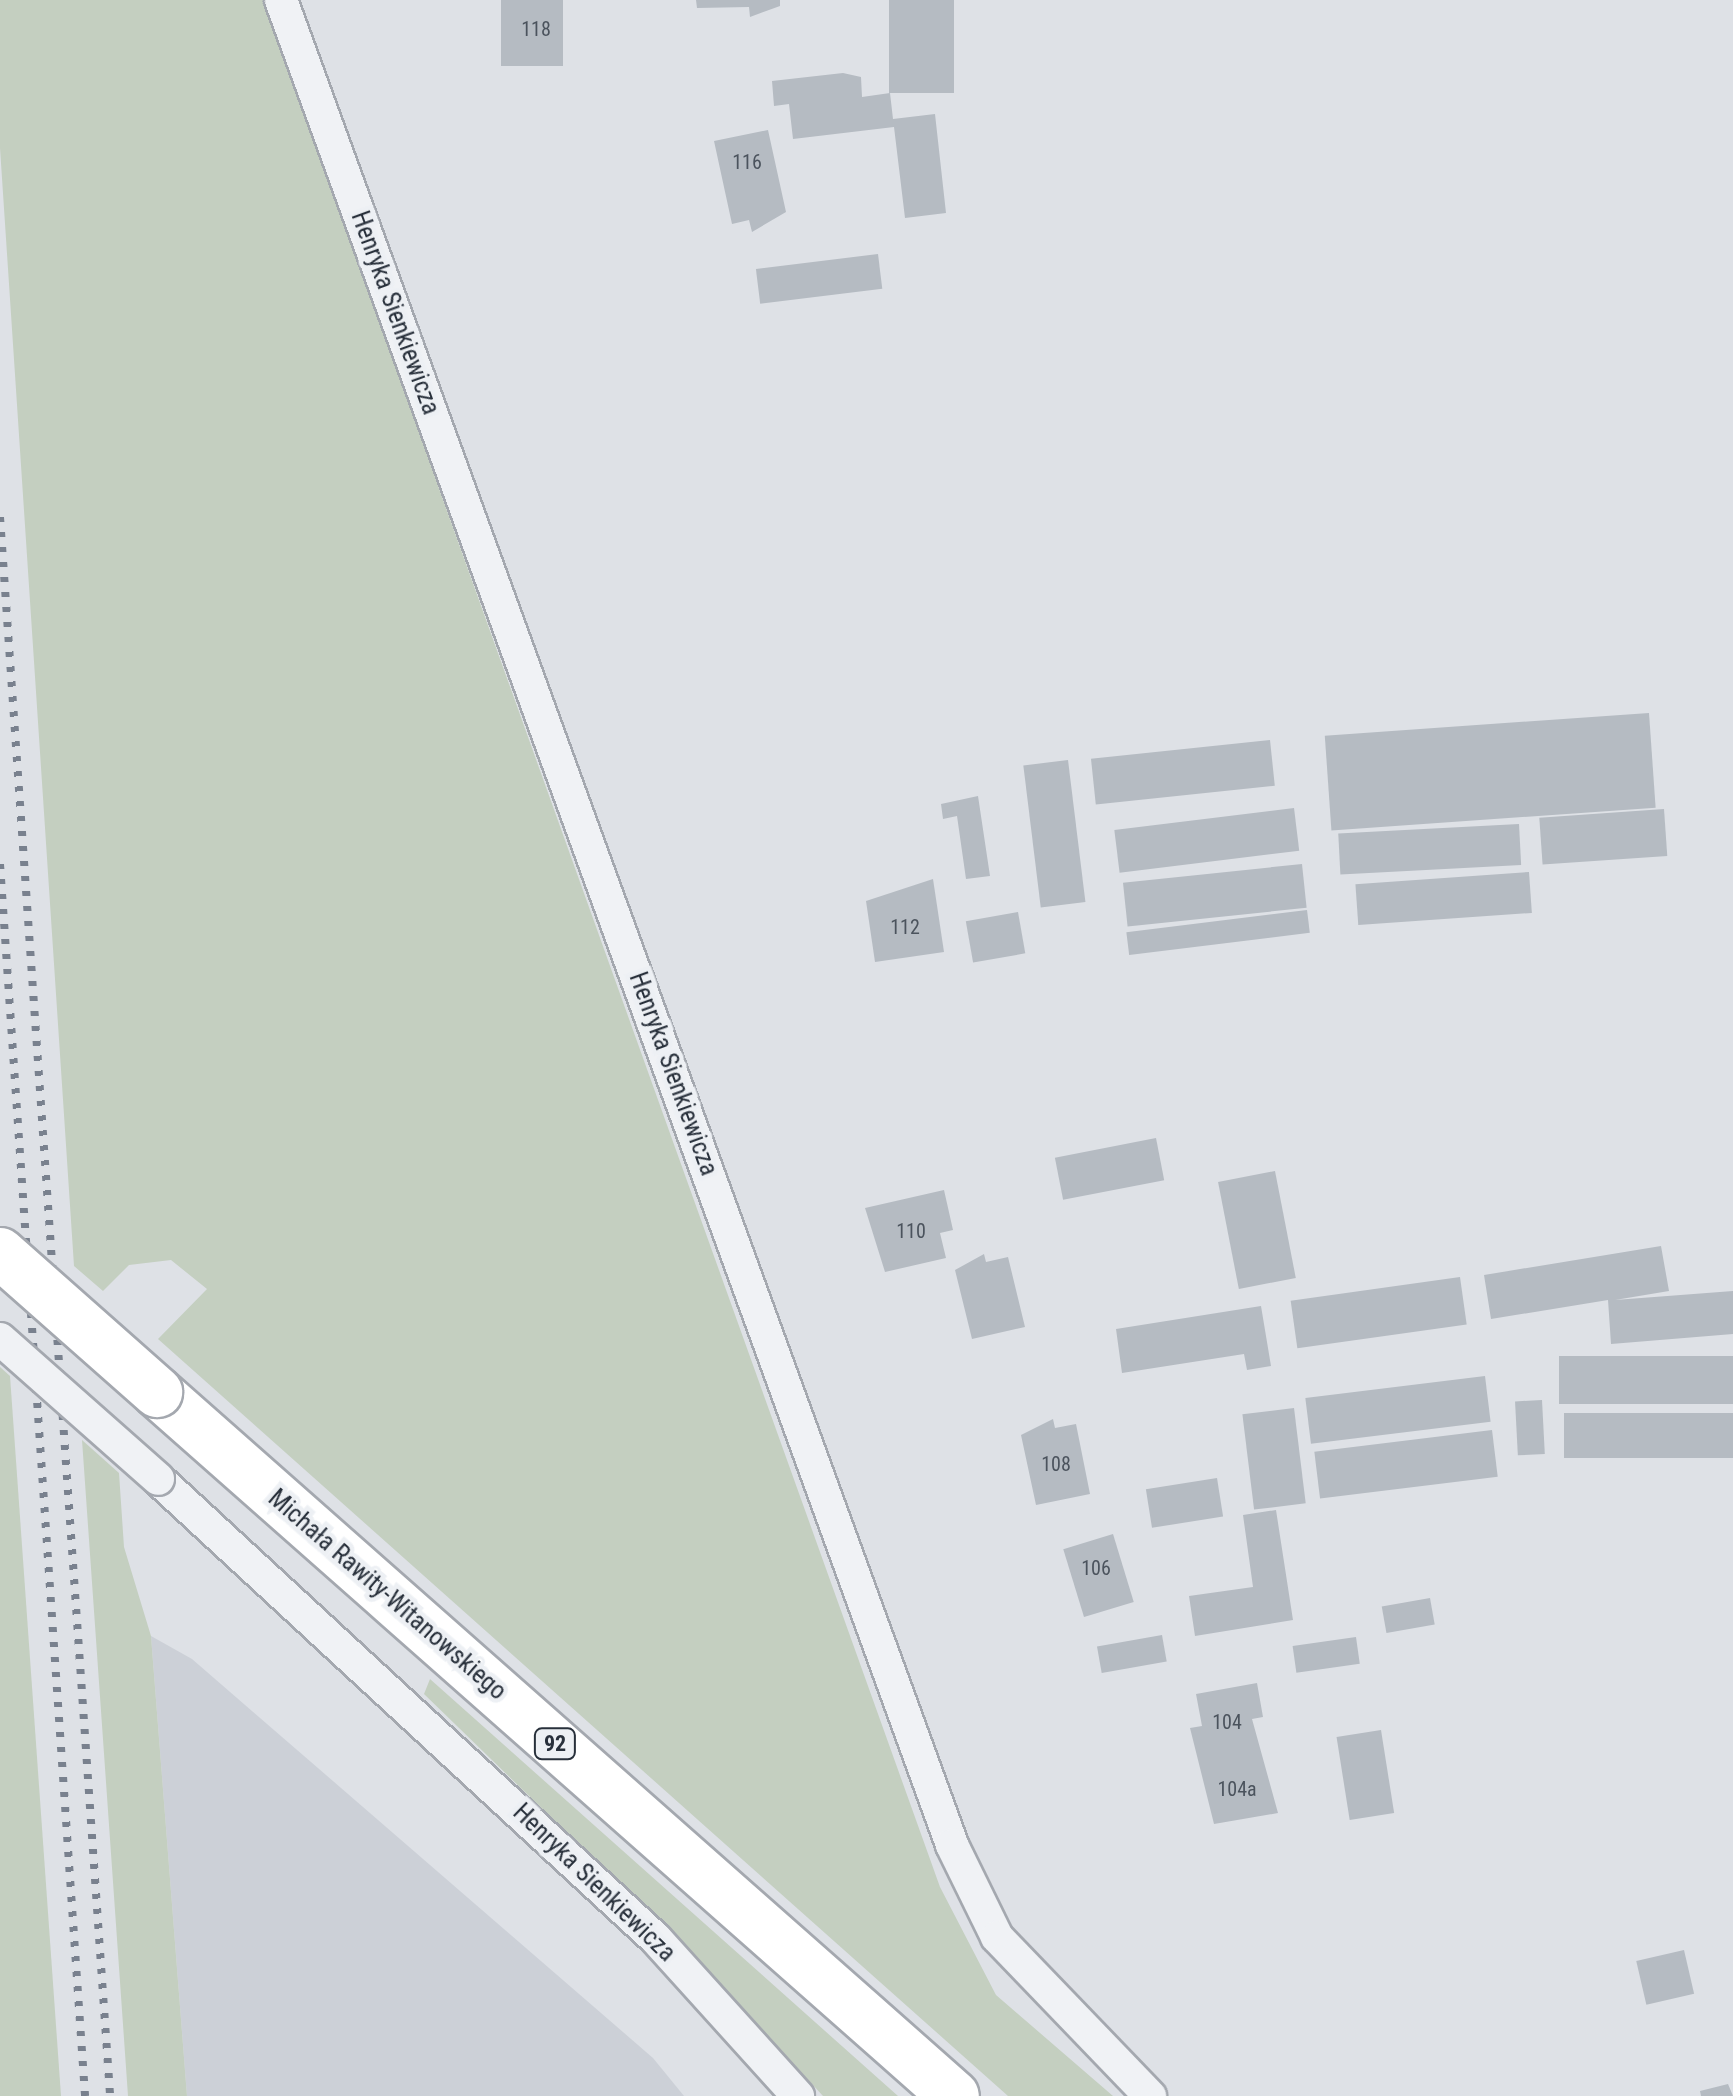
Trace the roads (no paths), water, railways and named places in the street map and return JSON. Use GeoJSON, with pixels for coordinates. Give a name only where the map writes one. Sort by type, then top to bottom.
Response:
{"type":"FeatureCollection","features":[{"type":"Feature","properties":{"kind":"main road","name":"Michała Rawity-Witanowskiego"},"geometry":{"type":"LineString","coordinates":[[0,1253],[954,2096]]}},
{"type":"Feature","properties":{"kind":"street","name":"Henryka Sienkiewicza"},"geometry":{"type":"LineString","coordinates":[[281,0],[952,1845],[996,1938],[1150,2096]]}},
{"type":"Feature","properties":{"kind":"street","name":"Henryka Sienkiewicza"},"geometry":{"type":"LineString","coordinates":[[0,1339],[158,1479],[656,1939],[798,2096]]}},
{"type":"Feature","properties":{"kind":"railway"},"geometry":{"type":"LineString","coordinates":[[0,517],[110,2096]]}},
{"type":"Feature","properties":{"kind":"railway"},"geometry":{"type":"LineString","coordinates":[[0,864],[85,2096]]}}]}
